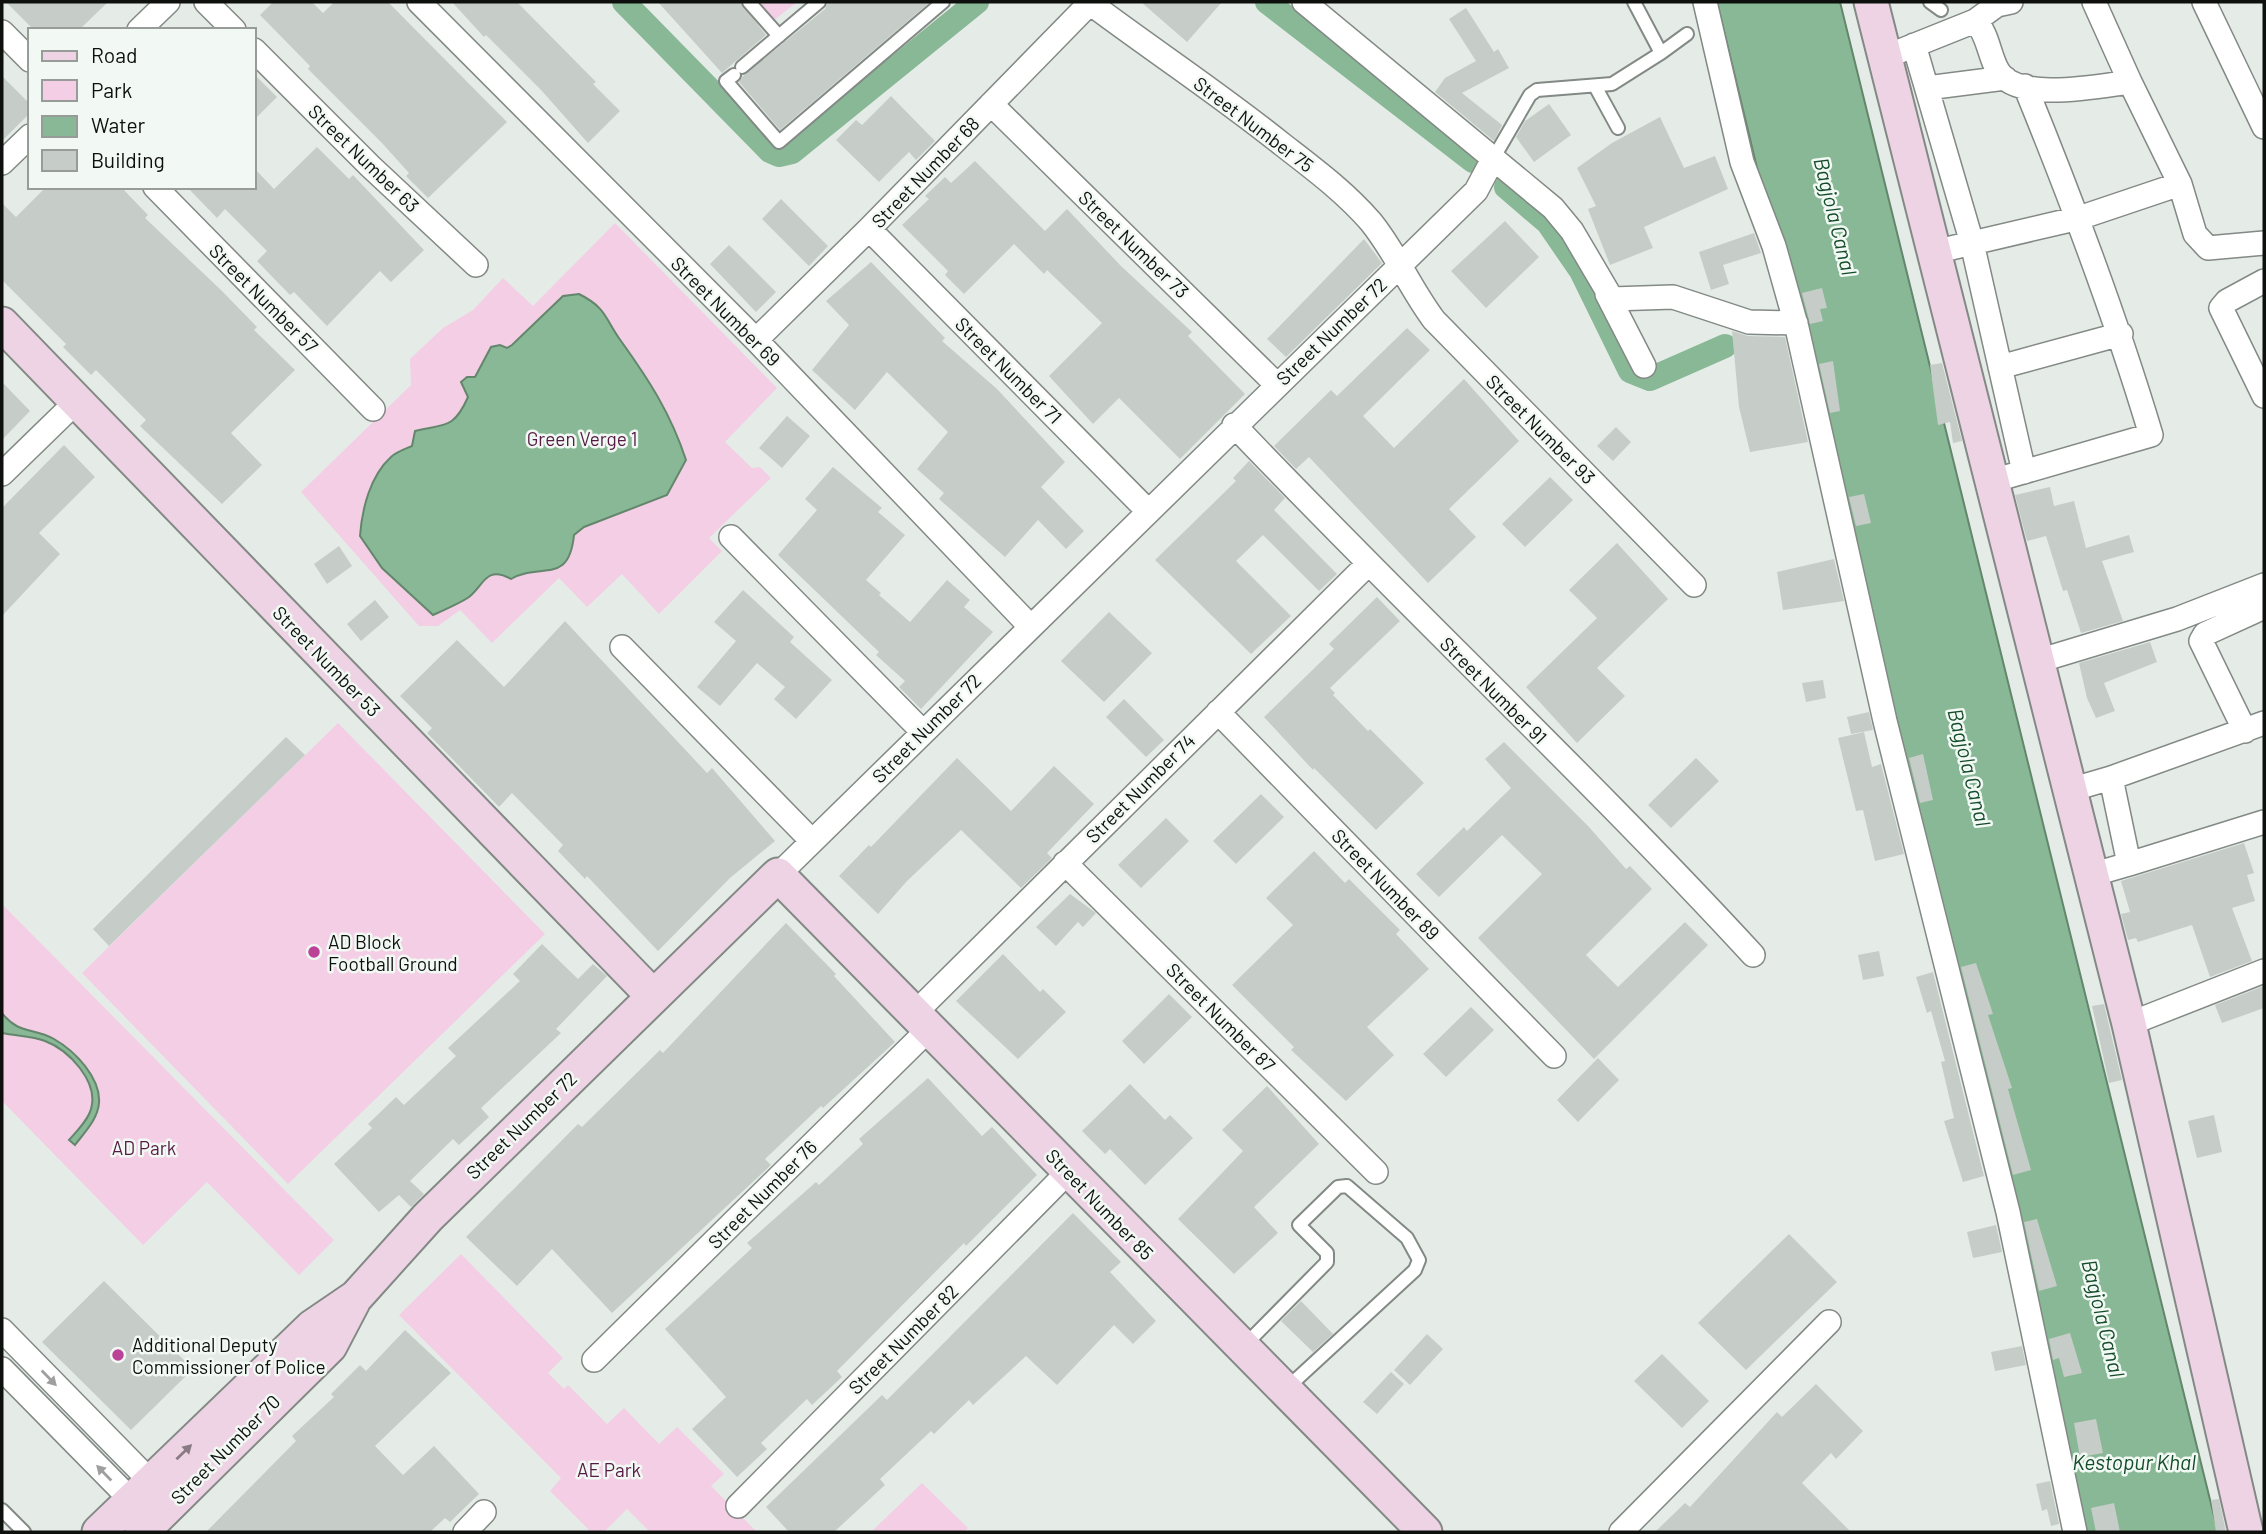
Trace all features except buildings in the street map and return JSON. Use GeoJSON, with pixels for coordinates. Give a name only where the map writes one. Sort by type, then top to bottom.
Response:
{"type":"FeatureCollection","features":[{"type":"Feature","properties":{"kind":"street"},"geometry":{"type":"LineString","coordinates":[[141,28],[168,2]]}},
{"type":"Feature","properties":{"kind":"street"},"geometry":{"type":"LineString","coordinates":[[206,2],[232,28]]}},
{"type":"Feature","properties":{"kind":"street","name":"Street Number 69"},"geometry":{"type":"LineString","coordinates":[[419,2],[755,340],[1029,625]]}},
{"type":"Feature","properties":{"kind":"street"},"geometry":{"type":"LineString","coordinates":[[1304,2],[1563,219],[1607,294],[1644,366]]}},
{"type":"Feature","properties":{"kind":"street"},"geometry":{"type":"LineString","coordinates":[[1705,2],[1742,162],[1773,246],[1796,323],[1885,721],[2008,1212],[2075,1532]]}},
{"type":"Feature","properties":{"kind":"street"},"geometry":{"type":"LineString","coordinates":[[1900,51],[1975,21],[1997,5],[2011,2]]}},
{"type":"Feature","properties":{"kind":"street"},"geometry":{"type":"LineString","coordinates":[[2094,2],[2180,184],[2195,234],[2208,248],[2264,243]]}},
{"type":"Feature","properties":{"kind":"street"},"geometry":{"type":"LineString","coordinates":[[2204,2],[2264,127]]}},
{"type":"Feature","properties":{"kind":"street","name":"Street Number 68"},"geometry":{"type":"LineString","coordinates":[[755,340],[869,229],[1091,3]]}},
{"type":"Feature","properties":{"kind":"street","name":"Street Number 75"},"geometry":{"type":"LineString","coordinates":[[1091,3],[1248,117],[1334,184],[1370,222],[1401,262]]}},
{"type":"Feature","properties":{"kind":"street"},"geometry":{"type":"LineString","coordinates":[[1877,3],[1900,51],[1927,88],[1972,243],[2024,472]]}},
{"type":"Feature","properties":{"kind":"street"},"geometry":{"type":"LineString","coordinates":[[1975,21],[1999,72],[2015,82],[2050,92],[2130,82]]}},
{"type":"Feature","properties":{"kind":"street"},"geometry":{"type":"LineString","coordinates":[[2,32],[28,58]]}},
{"type":"Feature","properties":{"kind":"street"},"geometry":{"type":"LineString","coordinates":[[1900,51],[1934,252],[2129,1024],[2246,1532]]}},
{"type":"Feature","properties":{"kind":"street","name":"Street Number 63"},"geometry":{"type":"LineString","coordinates":[[256,52],[370,166],[476,265]]}},
{"type":"Feature","properties":{"kind":"street"},"geometry":{"type":"LineString","coordinates":[[1927,88],[2015,82]]}},
{"type":"Feature","properties":{"kind":"street"},"geometry":{"type":"LineString","coordinates":[[1992,481],[2151,435],[2121,334],[2079,218],[2015,82]]}},
{"type":"Feature","properties":{"kind":"street","name":"Street Number 73"},"geometry":{"type":"LineString","coordinates":[[991,104],[1276,384]]}},
{"type":"Feature","properties":{"kind":"street"},"geometry":{"type":"LineString","coordinates":[[2,163],[28,138]]}},
{"type":"Feature","properties":{"kind":"street","name":"Street Number 72"},"geometry":{"type":"LineString","coordinates":[[99,1532],[149,1507],[167,1469],[312,1327],[356,1297],[428,1217],[812,842],[1029,625],[1476,191],[1493,159]]}},
{"type":"Feature","properties":{"kind":"street"},"geometry":{"type":"LineString","coordinates":[[1934,252],[2079,218],[2180,184]]}},
{"type":"Feature","properties":{"kind":"street","name":"Street Number 57"},"geometry":{"type":"LineString","coordinates":[[157,189],[373,409]]}},
{"type":"Feature","properties":{"kind":"street","name":"Street Number 71"},"geometry":{"type":"LineString","coordinates":[[869,229],[1148,511]]}},
{"type":"Feature","properties":{"kind":"street","name":"Street Number 93"},"geometry":{"type":"LineString","coordinates":[[1401,262],[1413,292],[1434,320],[1694,585]]}},
{"type":"Feature","properties":{"kind":"street"},"geometry":{"type":"LineString","coordinates":[[2264,281],[2227,301],[2221,308],[2264,396]]}},
{"type":"Feature","properties":{"kind":"street"},"geometry":{"type":"LineString","coordinates":[[1607,294],[1619,301],[1662,297],[1684,299],[1749,322],[1796,323]]}},
{"type":"Feature","properties":{"kind":"street","name":"Street Number 53"},"geometry":{"type":"LineString","coordinates":[[2,324],[653,996]]}},
{"type":"Feature","properties":{"kind":"street"},"geometry":{"type":"LineString","coordinates":[[2000,367],[2121,334]]}},
{"type":"Feature","properties":{"kind":"street"},"geometry":{"type":"LineString","coordinates":[[2,474],[75,402]]}},
{"type":"Feature","properties":{"kind":"street","name":"Street Number 91"},"geometry":{"type":"LineString","coordinates":[[1234,425],[1367,565],[1651,845],[1753,955]]}},
{"type":"Feature","properties":{"kind":"street"},"geometry":{"type":"LineString","coordinates":[[731,537],[922,731]]}},
{"type":"Feature","properties":{"kind":"street","name":"Street Number 74"},"geometry":{"type":"LineString","coordinates":[[923,1020],[1065,863],[1367,565]]}},
{"type":"Feature","properties":{"kind":"street"},"geometry":{"type":"LineString","coordinates":[[2038,661],[2165,623],[2264,585]]}},
{"type":"Feature","properties":{"kind":"street"},"geometry":{"type":"LineString","coordinates":[[2070,790],[2255,727],[2201,641],[2205,634],[2264,607]]}},
{"type":"Feature","properties":{"kind":"street"},"geometry":{"type":"LineString","coordinates":[[622,646],[812,842]]}},
{"type":"Feature","properties":{"kind":"street","name":"Street Number 89"},"geometry":{"type":"LineString","coordinates":[[1218,712],[1555,1056]]}},
{"type":"Feature","properties":{"kind":"street"},"geometry":{"type":"LineString","coordinates":[[2111,778],[2129,864]]}},
{"type":"Feature","properties":{"kind":"street"},"geometry":{"type":"LineString","coordinates":[[2091,875],[2264,822]]}},
{"type":"Feature","properties":{"kind":"street","name":"Street Number 87"},"geometry":{"type":"LineString","coordinates":[[1065,863],[1376,1172]]}},
{"type":"Feature","properties":{"kind":"street","name":"Street Number 85"},"geometry":{"type":"LineString","coordinates":[[778,875],[1425,1532]]}},
{"type":"Feature","properties":{"kind":"street"},"geometry":{"type":"LineString","coordinates":[[2129,1024],[2264,971]]}},
{"type":"Feature","properties":{"kind":"street","name":"Street Number 76"},"geometry":{"type":"LineString","coordinates":[[594,1360],[923,1020]]}},
{"type":"Feature","properties":{"kind":"street","name":"Street Number 82"},"geometry":{"type":"LineString","coordinates":[[738,1506],[1068,1172]]}},
{"type":"Feature","properties":{"kind":"street"},"geometry":{"type":"LineString","coordinates":[[1620,1532],[1829,1322]]}},
{"type":"Feature","properties":{"kind":"street"},"geometry":{"type":"LineString","coordinates":[[2,1330],[149,1507]]}},
{"type":"Feature","properties":{"kind":"street"},"geometry":{"type":"LineString","coordinates":[[2,1369],[149,1507]]}},
{"type":"Feature","properties":{"kind":"street"},"geometry":{"type":"LineString","coordinates":[[465,1532],[484,1512]]}},
{"type":"Feature","properties":{"kind":"lane"},"geometry":{"type":"LineString","coordinates":[[749,2],[779,36]]}},
{"type":"Feature","properties":{"kind":"lane"},"geometry":{"type":"LineString","coordinates":[[820,2],[726,81],[779,142],[943,2]]}},
{"type":"Feature","properties":{"kind":"lane"},"geometry":{"type":"LineString","coordinates":[[1634,2],[1661,53]]}},
{"type":"Feature","properties":{"kind":"lane"},"geometry":{"type":"LineString","coordinates":[[1930,2],[1941,10]]}},
{"type":"Feature","properties":{"kind":"lane"},"geometry":{"type":"LineString","coordinates":[[1493,159],[1530,95],[1537,90],[1612,84],[1687,34]]}},
{"type":"Feature","properties":{"kind":"lane"},"geometry":{"type":"LineString","coordinates":[[1595,86],[1618,128]]}},
{"type":"Feature","properties":{"kind":"lane"},"geometry":{"type":"LineString","coordinates":[[1241,1348],[1327,1262],[1327,1253],[1299,1225],[1338,1187],[1347,1186],[1407,1238],[1419,1260],[1415,1270],[1284,1391]]}},
{"type":"Feature","properties":{"kind":"lane"},"geometry":{"type":"LineString","coordinates":[[2,1510],[24,1532]]}},
{"type":"Feature","properties":{"kind":"green space"},"geometry":{"type":"Polygon","coordinates":[[[759,2],[797,2],[774,20],[759,2]]]}},
{"type":"Feature","properties":{"kind":"green space","name":"Green Verge 1"},"geometry":{"type":"Polygon","coordinates":[[[615,223],[777,388],[725,442],[752,468],[760,467],[771,478],[709,538],[722,551],[659,614],[622,574],[587,607],[559,578],[492,643],[460,610],[438,626],[419,626],[301,492],[411,385],[410,359],[443,328],[473,310],[503,278],[533,306],[615,223]]]}},
{"type":"Feature","properties":{"kind":"green space","name":"AD Block Football Ground"},"geometry":{"type":"Polygon","coordinates":[[[338,723],[545,934],[288,1184],[82,973],[338,723]]]}},
{"type":"Feature","properties":{"kind":"green space","name":"AD Park"},"geometry":{"type":"Polygon","coordinates":[[[2,904],[334,1240],[299,1275],[207,1182],[143,1245],[2,1101],[2,904]]]}},
{"type":"Feature","properties":{"kind":"green space","name":"AE Park"},"geometry":{"type":"Polygon","coordinates":[[[461,1254],[563,1358],[548,1373],[564,1389],[568,1385],[607,1424],[624,1408],[659,1444],[677,1427],[724,1474],[711,1486],[757,1532],[650,1532],[627,1509],[604,1532],[591,1532],[550,1491],[561,1478],[399,1315],[461,1254]]]}},
{"type":"Feature","properties":{"kind":"green space"},"geometry":{"type":"Polygon","coordinates":[[[922,1483],[968,1528],[964,1532],[871,1532],[922,1483]]]}},
{"type":"Feature","properties":{"kind":"water","name":"Kestopur Khal"},"geometry":{"type":"Polygon","coordinates":[[[1717,2],[1840,2],[2218,1532],[2086,1532],[1717,2]]]}},
{"type":"Feature","properties":{"kind":"water"},"geometry":{"type":"Polygon","coordinates":[[[579,294],[600,309],[641,370],[666,412],[686,460],[667,495],[584,527],[574,535],[571,551],[560,567],[522,574],[511,579],[503,575],[491,575],[469,597],[433,615],[382,568],[360,536],[365,504],[372,483],[391,457],[412,446],[415,431],[441,426],[458,415],[468,397],[461,382],[467,377],[475,377],[491,347],[500,345],[507,348],[512,345],[563,296],[579,294]]]}},
{"type":"Feature","properties":{"kind":"water"},"geometry":{"type":"Polygon","coordinates":[[[2,1013],[14,1025],[46,1035],[62,1044],[85,1066],[96,1084],[99,1103],[96,1115],[75,1145],[69,1140],[91,1109],[91,1088],[86,1078],[72,1059],[54,1045],[35,1038],[2,1033],[2,1013]]]}},
{"type":"Feature","properties":{"kind":"waterway"},"geometry":{"type":"LineString","coordinates":[[624,2],[770,151],[779,155],[792,152],[977,2]]}},
{"type":"Feature","properties":{"kind":"waterway"},"geometry":{"type":"LineString","coordinates":[[1267,2],[1473,161]]}},
{"type":"Feature","properties":{"kind":"waterway"},"geometry":{"type":"LineString","coordinates":[[1506,187],[1548,223],[1581,271],[1630,371],[1650,379],[1725,346]]}},
{"type":"Feature","properties":{"kind":"place","name":"AD Block Football Ground"},"geometry":{"type":"Point","coordinates":[314,952]}},
{"type":"Feature","properties":{"kind":"place","name":"Additional Deputy Commissioner of Police"},"geometry":{"type":"Point","coordinates":[118,1355]}},
{"type":"Feature","properties":{"kind":"water label","name":"Bagjola Canal"},"geometry":{"type":"Point","coordinates":[1836,216]}},
{"type":"Feature","properties":{"kind":"water label","name":"Bagjola Canal"},"geometry":{"type":"Point","coordinates":[1970,767]}},
{"type":"Feature","properties":{"kind":"water label","name":"Bagjola Canal"},"geometry":{"type":"Point","coordinates":[2104,1318]}}]}
